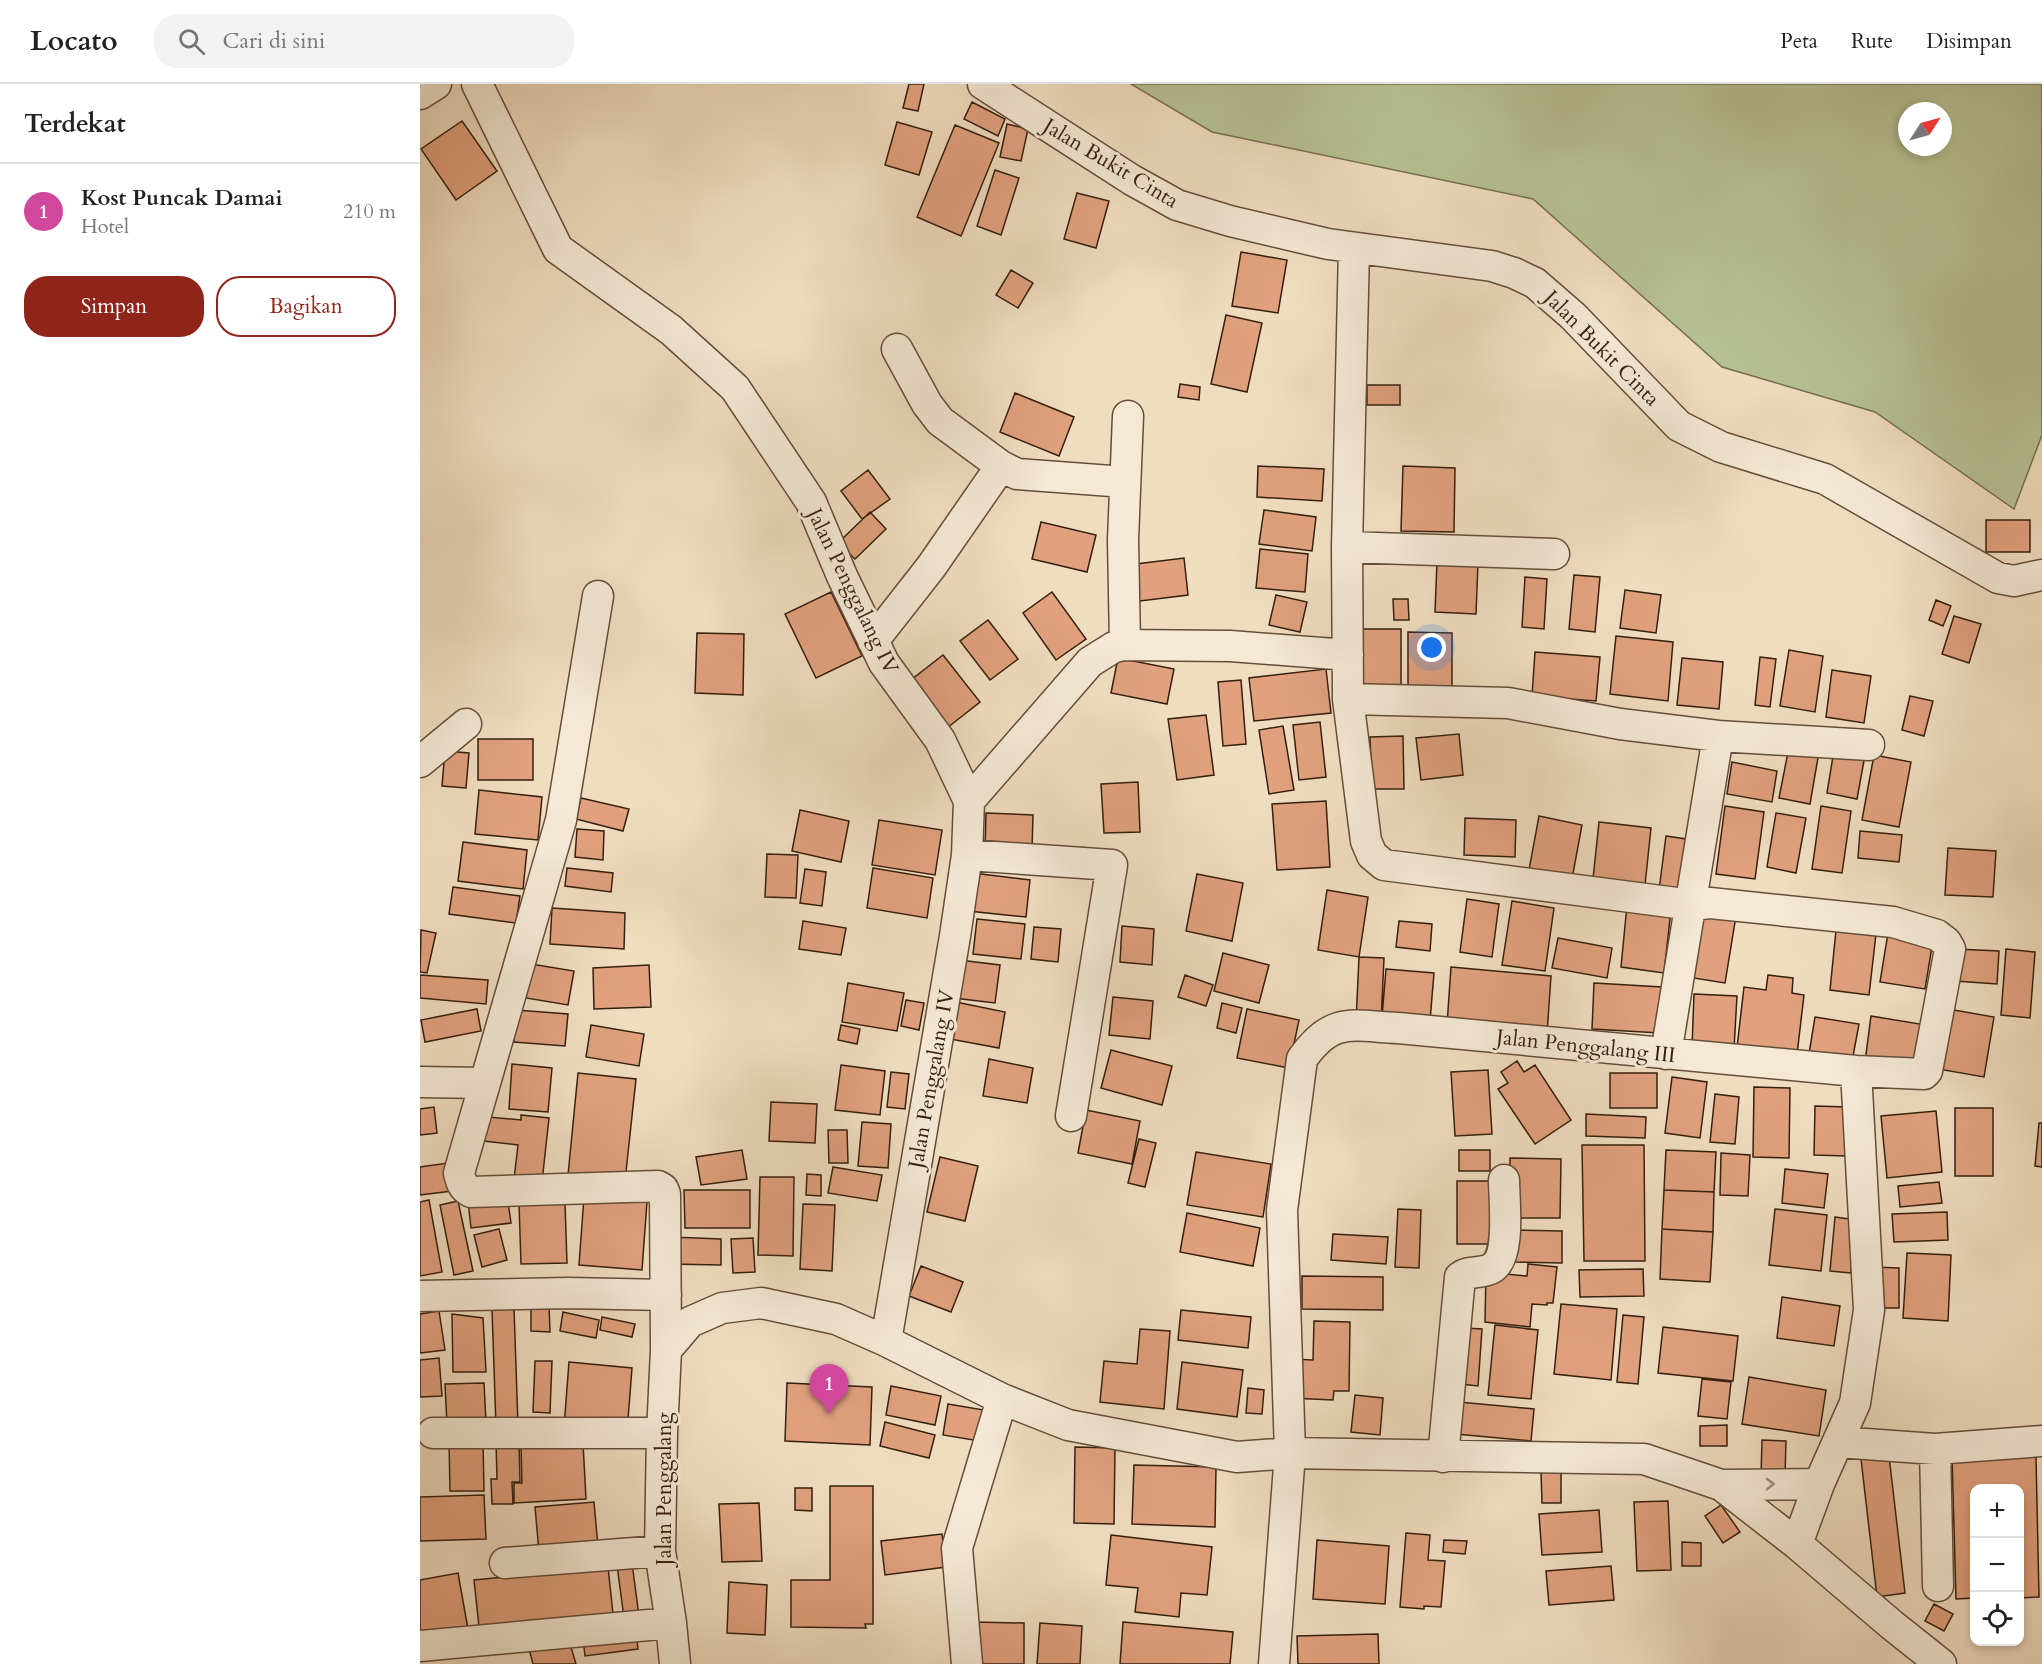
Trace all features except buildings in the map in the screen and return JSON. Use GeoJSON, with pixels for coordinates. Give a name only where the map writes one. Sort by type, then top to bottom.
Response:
{"type":"FeatureCollection","features":[{"type":"Feature","properties":{"kind":"street"},"geometry":{"type":"LineString","coordinates":[[420,94],[436,84]]}},
{"type":"Feature","properties":{"kind":"street","name":"Jalan Penggalang IV"},"geometry":{"type":"LineString","coordinates":[[477,84],[558,249],[671,330],[735,388],[811,502],[842,576],[884,663],[940,740],[969,801],[967,855],[886,1341]]}},
{"type":"Feature","properties":{"kind":"street","name":"Jalan Bukit Cinta"},"geometry":{"type":"LineString","coordinates":[[983,84],[1132,180],[1177,205],[1230,221],[1354,249],[1492,266],[1514,273],[1535,283],[1573,316],[1679,426],[1721,447],[1825,479],[1998,578],[2014,581],[2042,575]]}},
{"type":"Feature","properties":{"kind":"street"},"geometry":{"type":"LineString","coordinates":[[1354,249],[1347,547],[1348,699],[1366,841],[1372,855],[1384,865],[1692,905]]}},
{"type":"Feature","properties":{"kind":"street"},"geometry":{"type":"LineString","coordinates":[[897,349],[927,404],[940,421],[1001,466],[1017,474],[1125,482]]}},
{"type":"Feature","properties":{"kind":"street"},"geometry":{"type":"LineString","coordinates":[[1125,645],[1123,540],[1128,416]]}},
{"type":"Feature","properties":{"kind":"street"},"geometry":{"type":"LineString","coordinates":[[873,641],[931,567],[1001,466]]}},
{"type":"Feature","properties":{"kind":"street"},"geometry":{"type":"LineString","coordinates":[[1347,547],[1554,554]]}},
{"type":"Feature","properties":{"kind":"street"},"geometry":{"type":"LineString","coordinates":[[420,1082],[484,1083],[561,820],[598,596]]}},
{"type":"Feature","properties":{"kind":"street"},"geometry":{"type":"LineString","coordinates":[[969,801],[1090,662],[1114,648],[1125,645],[1230,646],[1348,655]]}},
{"type":"Feature","properties":{"kind":"street"},"geometry":{"type":"LineString","coordinates":[[1348,699],[1508,703],[1620,724],[1718,736],[1869,745]]}},
{"type":"Feature","properties":{"kind":"street"},"geometry":{"type":"LineString","coordinates":[[420,762],[466,724]]}},
{"type":"Feature","properties":{"kind":"street"},"geometry":{"type":"LineString","coordinates":[[1666,1054],[1718,736]]}},
{"type":"Feature","properties":{"kind":"street"},"geometry":{"type":"LineString","coordinates":[[967,855],[1112,865],[1071,1116]]}},
{"type":"Feature","properties":{"kind":"street","name":"Jalan Penggalang III"},"geometry":{"type":"LineString","coordinates":[[1274,1664],[1290,1453],[1282,1210],[1302,1059],[1318,1040],[1339,1026],[1398,1028],[1856,1071],[1926,1072],[1950,949],[1946,942],[1937,935],[1893,922],[1710,903],[1692,905]]}},
{"type":"Feature","properties":{"kind":"street"},"geometry":{"type":"LineString","coordinates":[[1797,1544],[1855,1403],[1869,1310],[1856,1071]]}},
{"type":"Feature","properties":{"kind":"street","name":"Jalan Penggalang"},"geometry":{"type":"LineString","coordinates":[[484,1083],[459,1173],[465,1189],[471,1192],[658,1186],[665,1194],[666,1350],[660,1551],[675,1664]]}},
{"type":"Feature","properties":{"kind":"street"},"geometry":{"type":"LineString","coordinates":[[1443,1457],[1460,1277],[1473,1271],[1491,1269],[1498,1261],[1504,1238],[1504,1180]]}},
{"type":"Feature","properties":{"kind":"street"},"geometry":{"type":"LineString","coordinates":[[420,1296],[568,1293],[666,1295]]}},
{"type":"Feature","properties":{"kind":"street"},"geometry":{"type":"LineString","coordinates":[[666,1350],[690,1322],[722,1308],[761,1303],[836,1319],[886,1341],[1002,1399],[1068,1425],[1237,1457],[1290,1453],[1644,1459],[1721,1485],[1797,1544],[1941,1664]]}},
{"type":"Feature","properties":{"kind":"street"},"geometry":{"type":"LineString","coordinates":[[967,1664],[957,1548],[1002,1399]]}},
{"type":"Feature","properties":{"kind":"street"},"geometry":{"type":"LineString","coordinates":[[433,1433],[662,1433]]}},
{"type":"Feature","properties":{"kind":"street"},"geometry":{"type":"LineString","coordinates":[[1838,1442],[1935,1449],[2042,1441]]}},
{"type":"Feature","properties":{"kind":"street"},"geometry":{"type":"LineString","coordinates":[[1935,1449],[1938,1586]]}},
{"type":"Feature","properties":{"kind":"street"},"geometry":{"type":"LineString","coordinates":[[1721,1485],[1820,1484]]}},
{"type":"Feature","properties":{"kind":"street"},"geometry":{"type":"LineString","coordinates":[[505,1563],[660,1551]]}},
{"type":"Feature","properties":{"kind":"street"},"geometry":{"type":"LineString","coordinates":[[420,1646],[671,1623]]}},
{"type":"Feature","properties":{"kind":"green space"},"geometry":{"type":"Polygon","coordinates":[[[1131,84],[2042,84],[2042,435],[2014,509],[1875,412],[1722,367],[1533,199],[1212,132],[1131,84]]]}},
{"type":"Feature","properties":{"kind":"place","name":"Kost Puncak Damai"},"geometry":{"type":"Point","coordinates":[829,1414]}}]}
